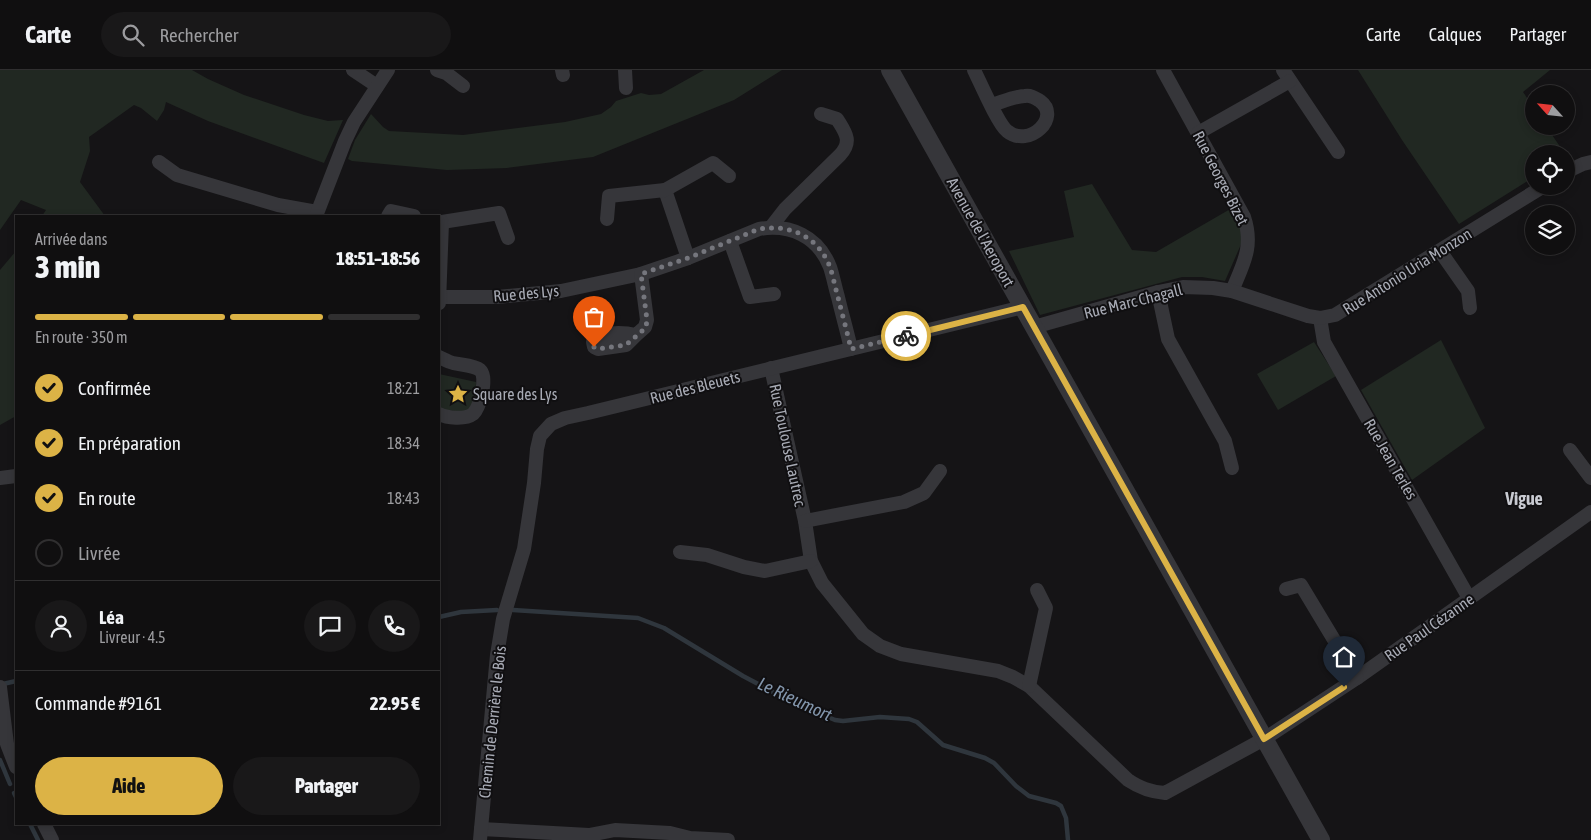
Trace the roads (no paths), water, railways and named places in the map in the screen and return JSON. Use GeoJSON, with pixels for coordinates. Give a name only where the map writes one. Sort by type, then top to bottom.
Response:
{"type":"FeatureCollection","features":[{"type":"Feature","properties":{"kind":"street"},"geometry":{"type":"LineString","coordinates":[[352,70],[377,86]]}},
{"type":"Feature","properties":{"kind":"street"},"geometry":{"type":"LineString","coordinates":[[159,162],[177,174],[274,211],[317,214],[342,147],[354,122],[388,70]]}},
{"type":"Feature","properties":{"kind":"street"},"geometry":{"type":"LineString","coordinates":[[436,70],[446,73],[463,86]]}},
{"type":"Feature","properties":{"kind":"street"},"geometry":{"type":"LineString","coordinates":[[625,70],[626,88]]}},
{"type":"Feature","properties":{"kind":"street","name":"Avenue de l'Aeroport"},"geometry":{"type":"LineString","coordinates":[[890,70],[1321,840]]}},
{"type":"Feature","properties":{"kind":"street"},"geometry":{"type":"LineString","coordinates":[[974,70],[992,105]]}},
{"type":"Feature","properties":{"kind":"street","name":"Rue Georges Bizet"},"geometry":{"type":"LineString","coordinates":[[1163,70],[1244,217],[1249,242],[1244,261],[1232,291]]}},
{"type":"Feature","properties":{"kind":"street"},"geometry":{"type":"LineString","coordinates":[[1198,133],[1287,75],[1338,152]]}},
{"type":"Feature","properties":{"kind":"street"},"geometry":{"type":"LineString","coordinates":[[772,227],[785,209],[847,146],[846,134],[837,118],[821,114]]}},
{"type":"Feature","properties":{"kind":"street"},"geometry":{"type":"LineString","coordinates":[[1575,168],[1591,162]]}},
{"type":"Feature","properties":{"kind":"street"},"geometry":{"type":"LineString","coordinates":[[607,219],[609,196],[665,190],[713,163],[729,176]]}},
{"type":"Feature","properties":{"kind":"street"},"geometry":{"type":"LineString","coordinates":[[665,190],[688,258]]}},
{"type":"Feature","properties":{"kind":"street","name":"Rue Antonio Uria Monzon"},"geometry":{"type":"LineString","coordinates":[[1232,291],[1308,316],[1320,318],[1335,315],[1530,195]]}},
{"type":"Feature","properties":{"kind":"street"},"geometry":{"type":"LineString","coordinates":[[389,215],[391,211],[409,215]]}},
{"type":"Feature","properties":{"kind":"street"},"geometry":{"type":"LineString","coordinates":[[440,260],[441,222],[499,213],[508,238]]}},
{"type":"Feature","properties":{"kind":"street","name":"Rue des Lys"},"geometry":{"type":"LineString","coordinates":[[440,297],[497,296],[561,291],[641,274],[688,258],[759,229],[772,227],[788,228],[809,238],[822,252],[830,266],[851,349]]}},
{"type":"Feature","properties":{"kind":"street"},"geometry":{"type":"LineString","coordinates":[[730,241],[750,297],[774,294]]}},
{"type":"Feature","properties":{"kind":"street"},"geometry":{"type":"LineString","coordinates":[[1440,251],[1468,292],[1470,308]]}},
{"type":"Feature","properties":{"kind":"street"},"geometry":{"type":"LineString","coordinates":[[636,335],[646,327],[647,320],[641,274]]}},
{"type":"Feature","properties":{"kind":"street","name":"Rue Marc Chagall"},"geometry":{"type":"LineString","coordinates":[[1034,327],[1158,292],[1183,287],[1232,291]]}},
{"type":"Feature","properties":{"kind":"street"},"geometry":{"type":"LineString","coordinates":[[1158,292],[1168,338],[1225,441],[1232,468]]}},
{"type":"Feature","properties":{"kind":"street","name":"Rue des Bleuets"},"geometry":{"type":"LineString","coordinates":[[507,605],[524,550],[540,436],[551,424],[1023,307]]}},
{"type":"Feature","properties":{"kind":"street","name":"Rue Jean Terles"},"geometry":{"type":"LineString","coordinates":[[1320,318],[1324,342],[1470,598]]}},
{"type":"Feature","properties":{"kind":"street"},"geometry":{"type":"LineString","coordinates":[[440,357],[452,363],[478,368],[484,378],[478,407],[474,413],[468,417],[444,417],[440,415]]}},
{"type":"Feature","properties":{"kind":"street","name":"Rue Toulouse Lautrec"},"geometry":{"type":"LineString","coordinates":[[771,368],[805,521],[811,561],[822,583],[863,634],[880,646],[901,654],[998,671],[1014,677],[1029,686],[1128,780],[1139,788],[1152,792],[1164,793],[1264,739]]}},
{"type":"Feature","properties":{"kind":"street"},"geometry":{"type":"LineString","coordinates":[[1570,450],[1591,478]]}},
{"type":"Feature","properties":{"kind":"street","name":"Rue Toulouse Lautrec"},"geometry":{"type":"LineString","coordinates":[[805,521],[904,502],[924,493],[940,471]]}},
{"type":"Feature","properties":{"kind":"street"},"geometry":{"type":"LineString","coordinates":[[0,478],[15,476]]}},
{"type":"Feature","properties":{"kind":"street","name":"Rue Paul Cézanne"},"geometry":{"type":"LineString","coordinates":[[1264,739],[1357,678],[1591,512]]}},
{"type":"Feature","properties":{"kind":"street"},"geometry":{"type":"LineString","coordinates":[[680,552],[707,555],[744,567],[765,571],[811,561]]}},
{"type":"Feature","properties":{"kind":"street"},"geometry":{"type":"LineString","coordinates":[[1286,589],[1301,585],[1357,678]]}},
{"type":"Feature","properties":{"kind":"street"},"geometry":{"type":"LineString","coordinates":[[1029,686],[1046,608],[1037,590]]}},
{"type":"Feature","properties":{"kind":"street","name":"Chemin de Derrière le Bois"},"geometry":{"type":"LineString","coordinates":[[481,834],[497,655],[507,605]]}},
{"type":"Feature","properties":{"kind":"street"},"geometry":{"type":"LineString","coordinates":[[0,687],[7,744],[15,764]]}},
{"type":"Feature","properties":{"kind":"street"},"geometry":{"type":"LineString","coordinates":[[44,825],[52,840]]}},
{"type":"Feature","properties":{"kind":"street"},"geometry":{"type":"LineString","coordinates":[[481,834],[589,835],[615,830],[728,840]]}},
{"type":"Feature","properties":{"kind":"waterway","name":"Le Rieumort"},"geometry":{"type":"LineString","coordinates":[[440,617],[461,612],[497,610]]}},
{"type":"Feature","properties":{"kind":"waterway","name":"Le Rieumort"},"geometry":{"type":"LineString","coordinates":[[513,610],[638,618],[664,628],[743,676],[792,702],[835,720],[843,721],[880,717],[909,719],[917,722],[943,745],[985,758],[994,763],[1016,786],[1029,796],[1061,806],[1066,818],[1068,840]]}},
{"type":"Feature","properties":{"kind":"waterway","name":"Le Rieumort"},"geometry":{"type":"LineString","coordinates":[[3,684],[15,681]]}},
{"type":"Feature","properties":{"kind":"waterway"},"geometry":{"type":"LineString","coordinates":[[0,760],[10,784]]}},
{"type":"Feature","properties":{"kind":"waterway"},"geometry":{"type":"LineString","coordinates":[[30,825],[38,840]]}},
{"type":"Feature","properties":{"kind":"place","name":"Square des Lys"},"geometry":{"type":"Point","coordinates":[458,394]}},
{"type":"Feature","properties":{"kind":"district","name":"Vigue"},"geometry":{"type":"Point","coordinates":[1524,498]}}]}
